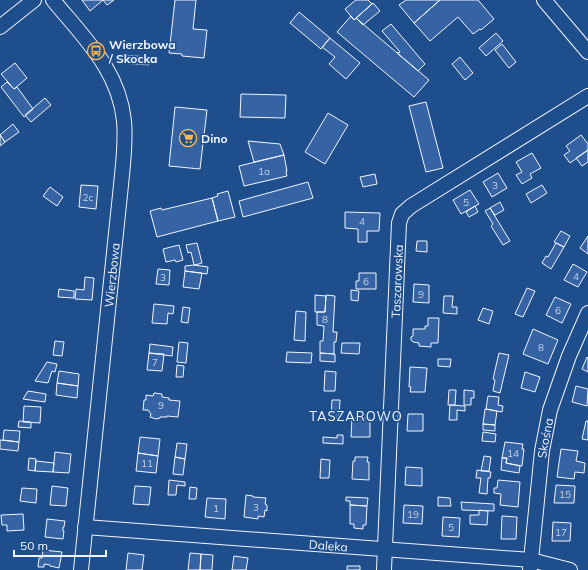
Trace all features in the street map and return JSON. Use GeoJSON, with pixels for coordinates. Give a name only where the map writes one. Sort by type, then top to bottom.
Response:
{"type":"FeatureCollection","features":[{"type":"Feature","properties":{"kind":"street"},"geometry":{"type":"LineString","coordinates":[[0,27],[34,0]]}},
{"type":"Feature","properties":{"kind":"street","name":"Wierzbowa"},"geometry":{"type":"LineString","coordinates":[[53,0],[96,51],[110,73],[119,96],[124,122],[124,150],[121,185],[81,570]]}},
{"type":"Feature","properties":{"kind":"street"},"geometry":{"type":"LineString","coordinates":[[544,0],[588,52]]}},
{"type":"Feature","properties":{"kind":"street","name":"Taszarowska"},"geometry":{"type":"LineString","coordinates":[[384,570],[399,223],[402,214],[411,206],[588,96]]}},
{"type":"Feature","properties":{"kind":"street","name":"Skośna"},"geometry":{"type":"LineString","coordinates":[[530,565],[542,451],[550,410],[569,356],[588,313]]}},
{"type":"Feature","properties":{"kind":"street","name":"Daleka"},"geometry":{"type":"LineString","coordinates":[[85,527],[385,549],[570,570]]}},
{"type":"Feature","properties":{"kind":"shaded area"},"geometry":{"type":"Polygon","coordinates":[[[122,55],[150,57],[149,65],[121,63],[122,55]]]}},
{"type":"Feature","properties":{"kind":"building"},"geometry":{"type":"Polygon","coordinates":[[[82,0],[103,0],[90,11],[82,0]]]}},
{"type":"Feature","properties":{"kind":"building"},"geometry":{"type":"Polygon","coordinates":[[[103,0],[114,0],[107,5],[103,0]]]}},
{"type":"Feature","properties":{"kind":"building"},"geometry":{"type":"Polygon","coordinates":[[[175,0],[196,0],[193,29],[207,30],[204,58],[169,53],[175,0]]]}},
{"type":"Feature","properties":{"kind":"building"},"geometry":{"type":"Polygon","coordinates":[[[356,0],[368,0],[372,4],[354,20],[345,9],[356,0]]]}},
{"type":"Feature","properties":{"kind":"building"},"geometry":{"type":"Polygon","coordinates":[[[406,0],[440,0],[414,23],[399,5],[406,0]]]}},
{"type":"Feature","properties":{"kind":"building"},"geometry":{"type":"Polygon","coordinates":[[[440,0],[478,0],[494,19],[481,30],[480,29],[473,34],[458,17],[430,41],[414,23],[440,0]]]}},
{"type":"Feature","properties":{"kind":"building"},"geometry":{"type":"Polygon","coordinates":[[[373,3],[380,11],[363,25],[356,18],[373,3]]]}},
{"type":"Feature","properties":{"kind":"building"},"geometry":{"type":"Polygon","coordinates":[[[299,12],[330,38],[321,49],[290,23],[299,12]]]}},
{"type":"Feature","properties":{"kind":"building"},"geometry":{"type":"Polygon","coordinates":[[[351,16],[354,20],[356,18],[429,80],[414,97],[337,32],[351,16]]]}},
{"type":"Feature","properties":{"kind":"building"},"geometry":{"type":"Polygon","coordinates":[[[391,24],[425,64],[418,71],[397,53],[400,52],[382,31],[391,24]]]}},
{"type":"Feature","properties":{"kind":"building"},"geometry":{"type":"Polygon","coordinates":[[[496,33],[503,41],[486,56],[479,48],[496,33]]]}},
{"type":"Feature","properties":{"kind":"building"},"geometry":{"type":"Polygon","coordinates":[[[330,38],[360,63],[346,79],[329,64],[335,57],[322,47],[330,38]]]}},
{"type":"Feature","properties":{"kind":"building"},"geometry":{"type":"Polygon","coordinates":[[[502,44],[516,62],[509,68],[495,50],[502,44]]]}},
{"type":"Feature","properties":{"kind":"building"},"geometry":{"type":"Polygon","coordinates":[[[460,57],[473,73],[465,80],[452,64],[460,57]]]}},
{"type":"Feature","properties":{"kind":"building"},"geometry":{"type":"Polygon","coordinates":[[[15,63],[27,78],[14,89],[1,74],[15,63]]]}},
{"type":"Feature","properties":{"kind":"building"},"geometry":{"type":"Polygon","coordinates":[[[7,82],[14,89],[17,87],[33,109],[24,117],[1,87],[7,82]]]}},
{"type":"Feature","properties":{"kind":"building"},"geometry":{"type":"Polygon","coordinates":[[[241,94],[286,95],[285,118],[240,117],[241,94]]]}},
{"type":"Feature","properties":{"kind":"building"},"geometry":{"type":"Polygon","coordinates":[[[45,98],[51,105],[31,122],[25,115],[45,98]]]}},
{"type":"Feature","properties":{"kind":"building"},"geometry":{"type":"Polygon","coordinates":[[[426,102],[443,168],[426,172],[409,106],[426,102]]]}},
{"type":"Feature","properties":{"kind":"building","name":"Dino"},"geometry":{"type":"Polygon","coordinates":[[[175,107],[207,110],[200,169],[169,166],[175,107]]]}},
{"type":"Feature","properties":{"kind":"building"},"geometry":{"type":"Polygon","coordinates":[[[328,113],[348,125],[325,164],[305,152],[328,113]]]}},
{"type":"Feature","properties":{"kind":"building"},"geometry":{"type":"Polygon","coordinates":[[[13,124],[19,132],[5,142],[0,135],[13,124]]]}},
{"type":"Feature","properties":{"kind":"building"},"geometry":{"type":"Polygon","coordinates":[[[0,135],[5,142],[0,146],[0,135]]]}},
{"type":"Feature","properties":{"kind":"building"},"geometry":{"type":"Polygon","coordinates":[[[581,135],[588,144],[588,150],[570,163],[564,155],[570,151],[566,146],[581,135]]]}},
{"type":"Feature","properties":{"kind":"building"},"geometry":{"type":"Polygon","coordinates":[[[248,141],[280,144],[284,155],[254,162],[248,141]]]}},
{"type":"Feature","properties":{"kind":"building"},"geometry":{"type":"Polygon","coordinates":[[[588,150],[588,162],[582,166],[576,158],[588,150]]]}},
{"type":"Feature","properties":{"kind":"building"},"geometry":{"type":"Polygon","coordinates":[[[532,153],[541,168],[530,174],[532,178],[522,184],[516,175],[522,172],[516,162],[532,153]]]}},
{"type":"Feature","properties":{"kind":"building"},"geometry":{"type":"Polygon","coordinates":[[[284,155],[287,176],[244,186],[239,166],[284,155]]]}},
{"type":"Feature","properties":{"kind":"building"},"geometry":{"type":"Polygon","coordinates":[[[498,173],[507,188],[492,197],[483,182],[498,173]]]}},
{"type":"Feature","properties":{"kind":"building"},"geometry":{"type":"Polygon","coordinates":[[[375,174],[377,184],[363,187],[360,177],[375,174]]]}},
{"type":"Feature","properties":{"kind":"building"},"geometry":{"type":"Polygon","coordinates":[[[308,182],[313,198],[243,217],[239,201],[308,182]]]}},
{"type":"Feature","properties":{"kind":"building"},"geometry":{"type":"Polygon","coordinates":[[[81,185],[98,186],[96,209],[79,207],[81,185]]]}},
{"type":"Feature","properties":{"kind":"building"},"geometry":{"type":"Polygon","coordinates":[[[542,185],[547,193],[531,203],[526,194],[542,185]]]}},
{"type":"Feature","properties":{"kind":"building"},"geometry":{"type":"Polygon","coordinates":[[[50,187],[63,197],[57,206],[43,196],[50,187]]]}},
{"type":"Feature","properties":{"kind":"building"},"geometry":{"type":"Polygon","coordinates":[[[470,190],[479,204],[461,214],[453,200],[470,190]]]}},
{"type":"Feature","properties":{"kind":"building"},"geometry":{"type":"Polygon","coordinates":[[[228,191],[235,217],[218,221],[212,198],[218,196],[217,194],[228,191]]]}},
{"type":"Feature","properties":{"kind":"building"},"geometry":{"type":"Polygon","coordinates":[[[212,198],[218,221],[157,237],[150,211],[161,208],[162,210],[212,198]]]}},
{"type":"Feature","properties":{"kind":"building"},"geometry":{"type":"Polygon","coordinates":[[[500,202],[504,210],[495,215],[490,208],[500,202]]]}},
{"type":"Feature","properties":{"kind":"building"},"geometry":{"type":"Polygon","coordinates":[[[475,206],[478,212],[469,217],[466,212],[475,206]]]}},
{"type":"Feature","properties":{"kind":"building"},"geometry":{"type":"Polygon","coordinates":[[[490,208],[510,241],[503,245],[491,226],[493,224],[485,211],[490,208]]]}},
{"type":"Feature","properties":{"kind":"building"},"geometry":{"type":"Polygon","coordinates":[[[345,212],[380,213],[379,231],[367,231],[367,242],[358,242],[358,229],[345,228],[345,212]]]}},
{"type":"Feature","properties":{"kind":"building"},"geometry":{"type":"Polygon","coordinates":[[[561,231],[570,236],[564,247],[554,242],[561,231]]]}},
{"type":"Feature","properties":{"kind":"building"},"geometry":{"type":"Polygon","coordinates":[[[588,236],[588,254],[580,248],[588,236]]]}},
{"type":"Feature","properties":{"kind":"building"},"geometry":{"type":"Polygon","coordinates":[[[417,241],[427,241],[427,252],[416,251],[417,241]]]}},
{"type":"Feature","properties":{"kind":"building"},"geometry":{"type":"Polygon","coordinates":[[[197,243],[202,263],[194,265],[191,252],[188,253],[186,245],[197,243]]]}},
{"type":"Feature","properties":{"kind":"building"},"geometry":{"type":"Polygon","coordinates":[[[556,243],[564,247],[551,269],[542,263],[546,256],[548,257],[556,243]]]}},
{"type":"Feature","properties":{"kind":"building"},"geometry":{"type":"Polygon","coordinates":[[[179,245],[183,260],[166,262],[163,249],[179,245]]]}},
{"type":"Feature","properties":{"kind":"building"},"geometry":{"type":"Polygon","coordinates":[[[573,264],[587,272],[578,287],[564,280],[573,264]]]}},
{"type":"Feature","properties":{"kind":"building"},"geometry":{"type":"Polygon","coordinates":[[[194,265],[208,267],[207,274],[185,271],[185,266],[194,265]]]}},
{"type":"Feature","properties":{"kind":"building"},"geometry":{"type":"Polygon","coordinates":[[[158,269],[170,270],[169,285],[156,284],[158,269]]]}},
{"type":"Feature","properties":{"kind":"building"},"geometry":{"type":"Polygon","coordinates":[[[185,271],[202,273],[199,289],[183,287],[185,271]]]}},
{"type":"Feature","properties":{"kind":"building"},"geometry":{"type":"Polygon","coordinates":[[[359,273],[376,273],[376,289],[356,289],[356,281],[359,281],[359,273]]]}},
{"type":"Feature","properties":{"kind":"building"},"geometry":{"type":"Polygon","coordinates":[[[85,277],[94,278],[92,300],[75,299],[76,289],[84,290],[85,277]]]}},
{"type":"Feature","properties":{"kind":"building"},"geometry":{"type":"Polygon","coordinates":[[[414,284],[429,285],[429,303],[413,302],[414,284]]]}},
{"type":"Feature","properties":{"kind":"building"},"geometry":{"type":"Polygon","coordinates":[[[527,288],[535,291],[523,317],[515,314],[527,288]]]}},
{"type":"Feature","properties":{"kind":"building"},"geometry":{"type":"Polygon","coordinates":[[[59,289],[74,291],[74,298],[58,297],[59,289]]]}},
{"type":"Feature","properties":{"kind":"building"},"geometry":{"type":"Polygon","coordinates":[[[351,290],[359,291],[358,301],[351,300],[351,290]]]}},
{"type":"Feature","properties":{"kind":"building"},"geometry":{"type":"Polygon","coordinates":[[[315,295],[326,296],[325,312],[315,312],[315,295]]]}},
{"type":"Feature","properties":{"kind":"building"},"geometry":{"type":"Polygon","coordinates":[[[326,295],[335,296],[333,332],[337,332],[336,342],[334,342],[334,354],[320,353],[320,341],[323,341],[324,326],[317,325],[317,312],[325,312],[326,295]]]}},
{"type":"Feature","properties":{"kind":"building"},"geometry":{"type":"Polygon","coordinates":[[[444,296],[453,296],[452,307],[457,307],[457,314],[443,313],[444,296]]]}},
{"type":"Feature","properties":{"kind":"building"},"geometry":{"type":"Polygon","coordinates":[[[555,297],[571,304],[562,323],[546,315],[555,297]]]}},
{"type":"Feature","properties":{"kind":"building"},"geometry":{"type":"Polygon","coordinates":[[[154,304],[174,306],[173,314],[168,313],[167,324],[152,323],[154,304]]]}},
{"type":"Feature","properties":{"kind":"building"},"geometry":{"type":"Polygon","coordinates":[[[183,307],[190,308],[188,323],[181,322],[183,307]]]}},
{"type":"Feature","properties":{"kind":"building"},"geometry":{"type":"Polygon","coordinates":[[[483,308],[493,311],[489,324],[478,320],[483,308]]]}},
{"type":"Feature","properties":{"kind":"building"},"geometry":{"type":"Polygon","coordinates":[[[296,311],[306,312],[305,341],[294,340],[296,311]]]}},
{"type":"Feature","properties":{"kind":"building"},"geometry":{"type":"Polygon","coordinates":[[[428,318],[439,318],[438,343],[431,343],[431,347],[419,346],[419,343],[411,340],[411,337],[413,336],[413,329],[425,329],[425,326],[428,326],[428,318]]]}},
{"type":"Feature","properties":{"kind":"building"},"geometry":{"type":"Polygon","coordinates":[[[533,329],[558,340],[548,364],[523,354],[533,329]]]}},
{"type":"Feature","properties":{"kind":"building"},"geometry":{"type":"Polygon","coordinates":[[[55,341],[64,342],[62,356],[53,355],[55,341]]]}},
{"type":"Feature","properties":{"kind":"building"},"geometry":{"type":"Polygon","coordinates":[[[179,342],[188,343],[186,363],[177,362],[179,342]]]}},
{"type":"Feature","properties":{"kind":"building"},"geometry":{"type":"Polygon","coordinates":[[[342,343],[360,343],[359,354],[341,353],[342,343]]]}},
{"type":"Feature","properties":{"kind":"building"},"geometry":{"type":"Polygon","coordinates":[[[150,344],[173,347],[172,356],[149,353],[150,344]]]}},
{"type":"Feature","properties":{"kind":"building"},"geometry":{"type":"Polygon","coordinates":[[[287,352],[312,353],[311,363],[286,362],[287,352]]]}},
{"type":"Feature","properties":{"kind":"building"},"geometry":{"type":"Polygon","coordinates":[[[149,353],[164,354],[162,371],[147,370],[149,353]]]}},
{"type":"Feature","properties":{"kind":"building"},"geometry":{"type":"Polygon","coordinates":[[[320,353],[335,354],[335,362],[320,361],[320,353]]]}},
{"type":"Feature","properties":{"kind":"building"},"geometry":{"type":"Polygon","coordinates":[[[499,353],[509,355],[500,393],[493,391],[495,380],[493,379],[499,353]]]}},
{"type":"Feature","properties":{"kind":"building"},"geometry":{"type":"Polygon","coordinates":[[[587,357],[588,358],[588,372],[582,369],[587,357]]]}},
{"type":"Feature","properties":{"kind":"building"},"geometry":{"type":"Polygon","coordinates":[[[438,359],[451,359],[450,367],[438,366],[438,359]]]}},
{"type":"Feature","properties":{"kind":"building"},"geometry":{"type":"Polygon","coordinates":[[[47,362],[57,364],[55,372],[52,371],[48,383],[35,381],[47,362]]]}},
{"type":"Feature","properties":{"kind":"building"},"geometry":{"type":"Polygon","coordinates":[[[177,365],[184,366],[183,377],[176,377],[177,365]]]}},
{"type":"Feature","properties":{"kind":"building"},"geometry":{"type":"Polygon","coordinates":[[[410,367],[427,368],[425,392],[410,392],[410,367]]]}},
{"type":"Feature","properties":{"kind":"building"},"geometry":{"type":"Polygon","coordinates":[[[59,371],[79,374],[78,386],[57,383],[59,371]]]}},
{"type":"Feature","properties":{"kind":"building"},"geometry":{"type":"Polygon","coordinates":[[[325,371],[336,372],[335,391],[324,391],[325,371]]]}},
{"type":"Feature","properties":{"kind":"building"},"geometry":{"type":"Polygon","coordinates":[[[525,372],[540,377],[535,392],[521,388],[525,372]]]}},
{"type":"Feature","properties":{"kind":"building"},"geometry":{"type":"Polygon","coordinates":[[[57,383],[78,386],[77,398],[56,395],[57,383]]]}},
{"type":"Feature","properties":{"kind":"building"},"geometry":{"type":"Polygon","coordinates":[[[576,386],[588,389],[587,406],[572,402],[576,386]]]}},
{"type":"Feature","properties":{"kind":"building"},"geometry":{"type":"Polygon","coordinates":[[[449,390],[456,390],[455,405],[448,405],[449,390]]]}},
{"type":"Feature","properties":{"kind":"building"},"geometry":{"type":"Polygon","coordinates":[[[464,390],[474,391],[474,398],[471,398],[471,405],[464,405],[464,390]]]}},
{"type":"Feature","properties":{"kind":"building"},"geometry":{"type":"Polygon","coordinates":[[[28,391],[46,394],[45,402],[23,399],[28,391]]]}},
{"type":"Feature","properties":{"kind":"building"},"geometry":{"type":"Polygon","coordinates":[[[154,393],[162,394],[162,397],[169,398],[169,400],[180,401],[178,417],[167,416],[156,419],[150,417],[151,414],[148,410],[143,410],[146,395],[153,396],[154,393]]]}},
{"type":"Feature","properties":{"kind":"building"},"geometry":{"type":"Polygon","coordinates":[[[488,396],[499,397],[498,405],[503,406],[502,412],[486,409],[488,396]]]}},
{"type":"Feature","properties":{"kind":"building"},"geometry":{"type":"Polygon","coordinates":[[[332,400],[340,400],[339,418],[331,418],[332,400]]]}},
{"type":"Feature","properties":{"kind":"building"},"geometry":{"type":"Polygon","coordinates":[[[450,405],[465,406],[465,411],[457,410],[457,420],[449,420],[450,405]]]}},
{"type":"Feature","properties":{"kind":"building"},"geometry":{"type":"Polygon","coordinates":[[[24,406],[41,407],[40,423],[23,422],[24,406]]]}},
{"type":"Feature","properties":{"kind":"building"},"geometry":{"type":"Polygon","coordinates":[[[485,409],[497,411],[495,425],[483,424],[485,409]]]}},
{"type":"Feature","properties":{"kind":"building"},"geometry":{"type":"Polygon","coordinates":[[[408,414],[423,414],[423,431],[407,431],[408,414]]]}},
{"type":"Feature","properties":{"kind":"building"},"geometry":{"type":"Polygon","coordinates":[[[352,418],[370,418],[370,437],[351,437],[352,418]]]}},
{"type":"Feature","properties":{"kind":"building"},"geometry":{"type":"Polygon","coordinates":[[[19,421],[31,422],[31,428],[18,427],[19,421]]]}},
{"type":"Feature","properties":{"kind":"building"},"geometry":{"type":"Polygon","coordinates":[[[586,421],[588,421],[588,440],[582,439],[586,421]]]}},
{"type":"Feature","properties":{"kind":"building"},"geometry":{"type":"Polygon","coordinates":[[[483,424],[495,425],[495,431],[483,430],[483,424]]]}},
{"type":"Feature","properties":{"kind":"building"},"geometry":{"type":"Polygon","coordinates":[[[4,430],[20,431],[19,442],[3,440],[4,430]]]}},
{"type":"Feature","properties":{"kind":"building"},"geometry":{"type":"Polygon","coordinates":[[[483,432],[496,434],[495,442],[482,441],[483,432]]]}},
{"type":"Feature","properties":{"kind":"building"},"geometry":{"type":"Polygon","coordinates":[[[337,435],[343,435],[343,444],[323,443],[323,437],[337,438],[337,435]]]}},
{"type":"Feature","properties":{"kind":"building"},"geometry":{"type":"Polygon","coordinates":[[[140,437],[160,439],[158,456],[138,453],[140,437]]]}},
{"type":"Feature","properties":{"kind":"building"},"geometry":{"type":"Polygon","coordinates":[[[0,440],[19,442],[18,451],[0,449],[0,440]]]}},
{"type":"Feature","properties":{"kind":"building"},"geometry":{"type":"Polygon","coordinates":[[[505,442],[523,444],[522,449],[524,449],[522,466],[506,463],[507,458],[502,458],[505,442]]]}},
{"type":"Feature","properties":{"kind":"building"},"geometry":{"type":"Polygon","coordinates":[[[177,443],[187,444],[185,459],[175,457],[177,443]]]}},
{"type":"Feature","properties":{"kind":"building"},"geometry":{"type":"Polygon","coordinates":[[[561,449],[578,451],[576,461],[585,463],[584,473],[575,472],[574,479],[557,477],[561,449]]]}},
{"type":"Feature","properties":{"kind":"building"},"geometry":{"type":"Polygon","coordinates":[[[55,452],[71,454],[69,473],[53,472],[55,452]]]}},
{"type":"Feature","properties":{"kind":"building"},"geometry":{"type":"Polygon","coordinates":[[[138,453],[158,456],[156,473],[136,471],[138,453]]]}},
{"type":"Feature","properties":{"kind":"building"},"geometry":{"type":"Polygon","coordinates":[[[484,456],[491,457],[489,471],[481,471],[484,456]]]}},
{"type":"Feature","properties":{"kind":"building"},"geometry":{"type":"Polygon","coordinates":[[[175,457],[185,459],[183,475],[173,474],[175,457]]]}},
{"type":"Feature","properties":{"kind":"building"},"geometry":{"type":"Polygon","coordinates":[[[355,457],[368,457],[367,462],[369,462],[369,480],[352,479],[353,461],[355,461],[355,457]]]}},
{"type":"Feature","properties":{"kind":"building"},"geometry":{"type":"Polygon","coordinates":[[[29,458],[36,459],[35,471],[28,470],[29,458]]]}},
{"type":"Feature","properties":{"kind":"building"},"geometry":{"type":"Polygon","coordinates":[[[502,458],[507,458],[506,463],[520,466],[519,473],[501,470],[502,458]]]}},
{"type":"Feature","properties":{"kind":"building"},"geometry":{"type":"Polygon","coordinates":[[[321,459],[330,460],[329,478],[320,478],[321,459]]]}},
{"type":"Feature","properties":{"kind":"building"},"geometry":{"type":"Polygon","coordinates":[[[36,461],[54,463],[53,472],[35,471],[36,461]]]}},
{"type":"Feature","properties":{"kind":"building"},"geometry":{"type":"Polygon","coordinates":[[[406,467],[422,468],[422,486],[405,485],[406,467]]]}},
{"type":"Feature","properties":{"kind":"building"},"geometry":{"type":"Polygon","coordinates":[[[477,470],[491,472],[490,478],[488,478],[487,494],[479,493],[481,478],[476,478],[477,470]]]}},
{"type":"Feature","properties":{"kind":"building"},"geometry":{"type":"Polygon","coordinates":[[[169,480],[185,482],[185,486],[177,485],[176,495],[168,495],[169,480]]]}},
{"type":"Feature","properties":{"kind":"building"},"geometry":{"type":"Polygon","coordinates":[[[498,480],[520,482],[518,507],[500,505],[501,494],[494,493],[494,488],[497,488],[498,480]]]}},
{"type":"Feature","properties":{"kind":"building"},"geometry":{"type":"Polygon","coordinates":[[[556,485],[575,486],[574,503],[554,503],[556,485]]]}},
{"type":"Feature","properties":{"kind":"building"},"geometry":{"type":"Polygon","coordinates":[[[52,486],[68,488],[66,506],[50,505],[52,486]]]}},
{"type":"Feature","properties":{"kind":"building"},"geometry":{"type":"Polygon","coordinates":[[[135,486],[151,487],[149,505],[133,504],[135,486]]]}},
{"type":"Feature","properties":{"kind":"building"},"geometry":{"type":"Polygon","coordinates":[[[190,487],[197,488],[196,499],[189,499],[190,487]]]}},
{"type":"Feature","properties":{"kind":"building"},"geometry":{"type":"Polygon","coordinates":[[[22,488],[37,489],[36,503],[20,501],[22,488]]]}},
{"type":"Feature","properties":{"kind":"building"},"geometry":{"type":"Polygon","coordinates":[[[246,495],[266,498],[265,504],[267,505],[267,511],[265,510],[264,517],[258,516],[258,519],[244,517],[246,495]]]}},
{"type":"Feature","properties":{"kind":"building"},"geometry":{"type":"Polygon","coordinates":[[[346,497],[368,498],[367,506],[350,505],[350,501],[346,501],[346,497]]]}},
{"type":"Feature","properties":{"kind":"building"},"geometry":{"type":"Polygon","coordinates":[[[438,497],[450,498],[451,506],[438,506],[438,497]]]}},
{"type":"Feature","properties":{"kind":"building"},"geometry":{"type":"Polygon","coordinates":[[[207,498],[226,499],[225,519],[205,517],[207,498]]]}},
{"type":"Feature","properties":{"kind":"building"},"geometry":{"type":"Polygon","coordinates":[[[461,502],[494,504],[494,511],[462,510],[461,502]]]}},
{"type":"Feature","properties":{"kind":"building"},"geometry":{"type":"Polygon","coordinates":[[[350,505],[367,506],[366,525],[363,525],[363,529],[354,528],[354,524],[350,524],[350,505]]]}},
{"type":"Feature","properties":{"kind":"building"},"geometry":{"type":"Polygon","coordinates":[[[404,505],[423,506],[422,524],[403,523],[404,505]]]}},
{"type":"Feature","properties":{"kind":"building"},"geometry":{"type":"Polygon","coordinates":[[[479,510],[488,511],[487,525],[470,524],[470,515],[479,515],[479,510]]]}},
{"type":"Feature","properties":{"kind":"building"},"geometry":{"type":"Polygon","coordinates":[[[23,514],[24,530],[7,531],[7,525],[2,525],[1,515],[23,514]]]}},
{"type":"Feature","properties":{"kind":"building"},"geometry":{"type":"Polygon","coordinates":[[[502,516],[517,517],[516,539],[501,539],[502,516]]]}},
{"type":"Feature","properties":{"kind":"building"},"geometry":{"type":"Polygon","coordinates":[[[443,517],[460,518],[459,537],[442,536],[443,517]]]}},
{"type":"Feature","properties":{"kind":"building"},"geometry":{"type":"Polygon","coordinates":[[[47,519],[65,521],[63,527],[63,539],[45,537],[47,519]]]}},
{"type":"Feature","properties":{"kind":"building"},"geometry":{"type":"Polygon","coordinates":[[[553,522],[571,523],[570,541],[552,541],[553,522]]]}},
{"type":"Feature","properties":{"kind":"building"},"geometry":{"type":"Polygon","coordinates":[[[43,550],[62,552],[59,568],[44,564],[44,567],[38,567],[39,558],[42,558],[43,550]]]}},
{"type":"Feature","properties":{"kind":"building"},"geometry":{"type":"Polygon","coordinates":[[[128,553],[144,555],[142,570],[126,570],[128,553]]]}},
{"type":"Feature","properties":{"kind":"building"},"geometry":{"type":"Polygon","coordinates":[[[190,553],[201,554],[200,570],[188,570],[190,553]]]}},
{"type":"Feature","properties":{"kind":"building"},"geometry":{"type":"Polygon","coordinates":[[[201,554],[213,555],[212,570],[200,570],[201,554]]]}},
{"type":"Feature","properties":{"kind":"building"},"geometry":{"type":"Polygon","coordinates":[[[234,556],[248,558],[246,570],[232,570],[234,556]]]}},
{"type":"Feature","properties":{"kind":"building"},"geometry":{"type":"Polygon","coordinates":[[[347,566],[360,566],[360,570],[347,570],[347,566]]]}},
{"type":"Feature","properties":{"kind":"place","name":"Wierzbowa / Skocka"},"geometry":{"type":"Point","coordinates":[96,51]}},
{"type":"Feature","properties":{"kind":"place","name":"Dino"},"geometry":{"type":"Point","coordinates":[188,138]}},
{"type":"Feature","properties":{"kind":"district","name":"TASZAROWO"},"geometry":{"type":"Point","coordinates":[356,416]}}]}
